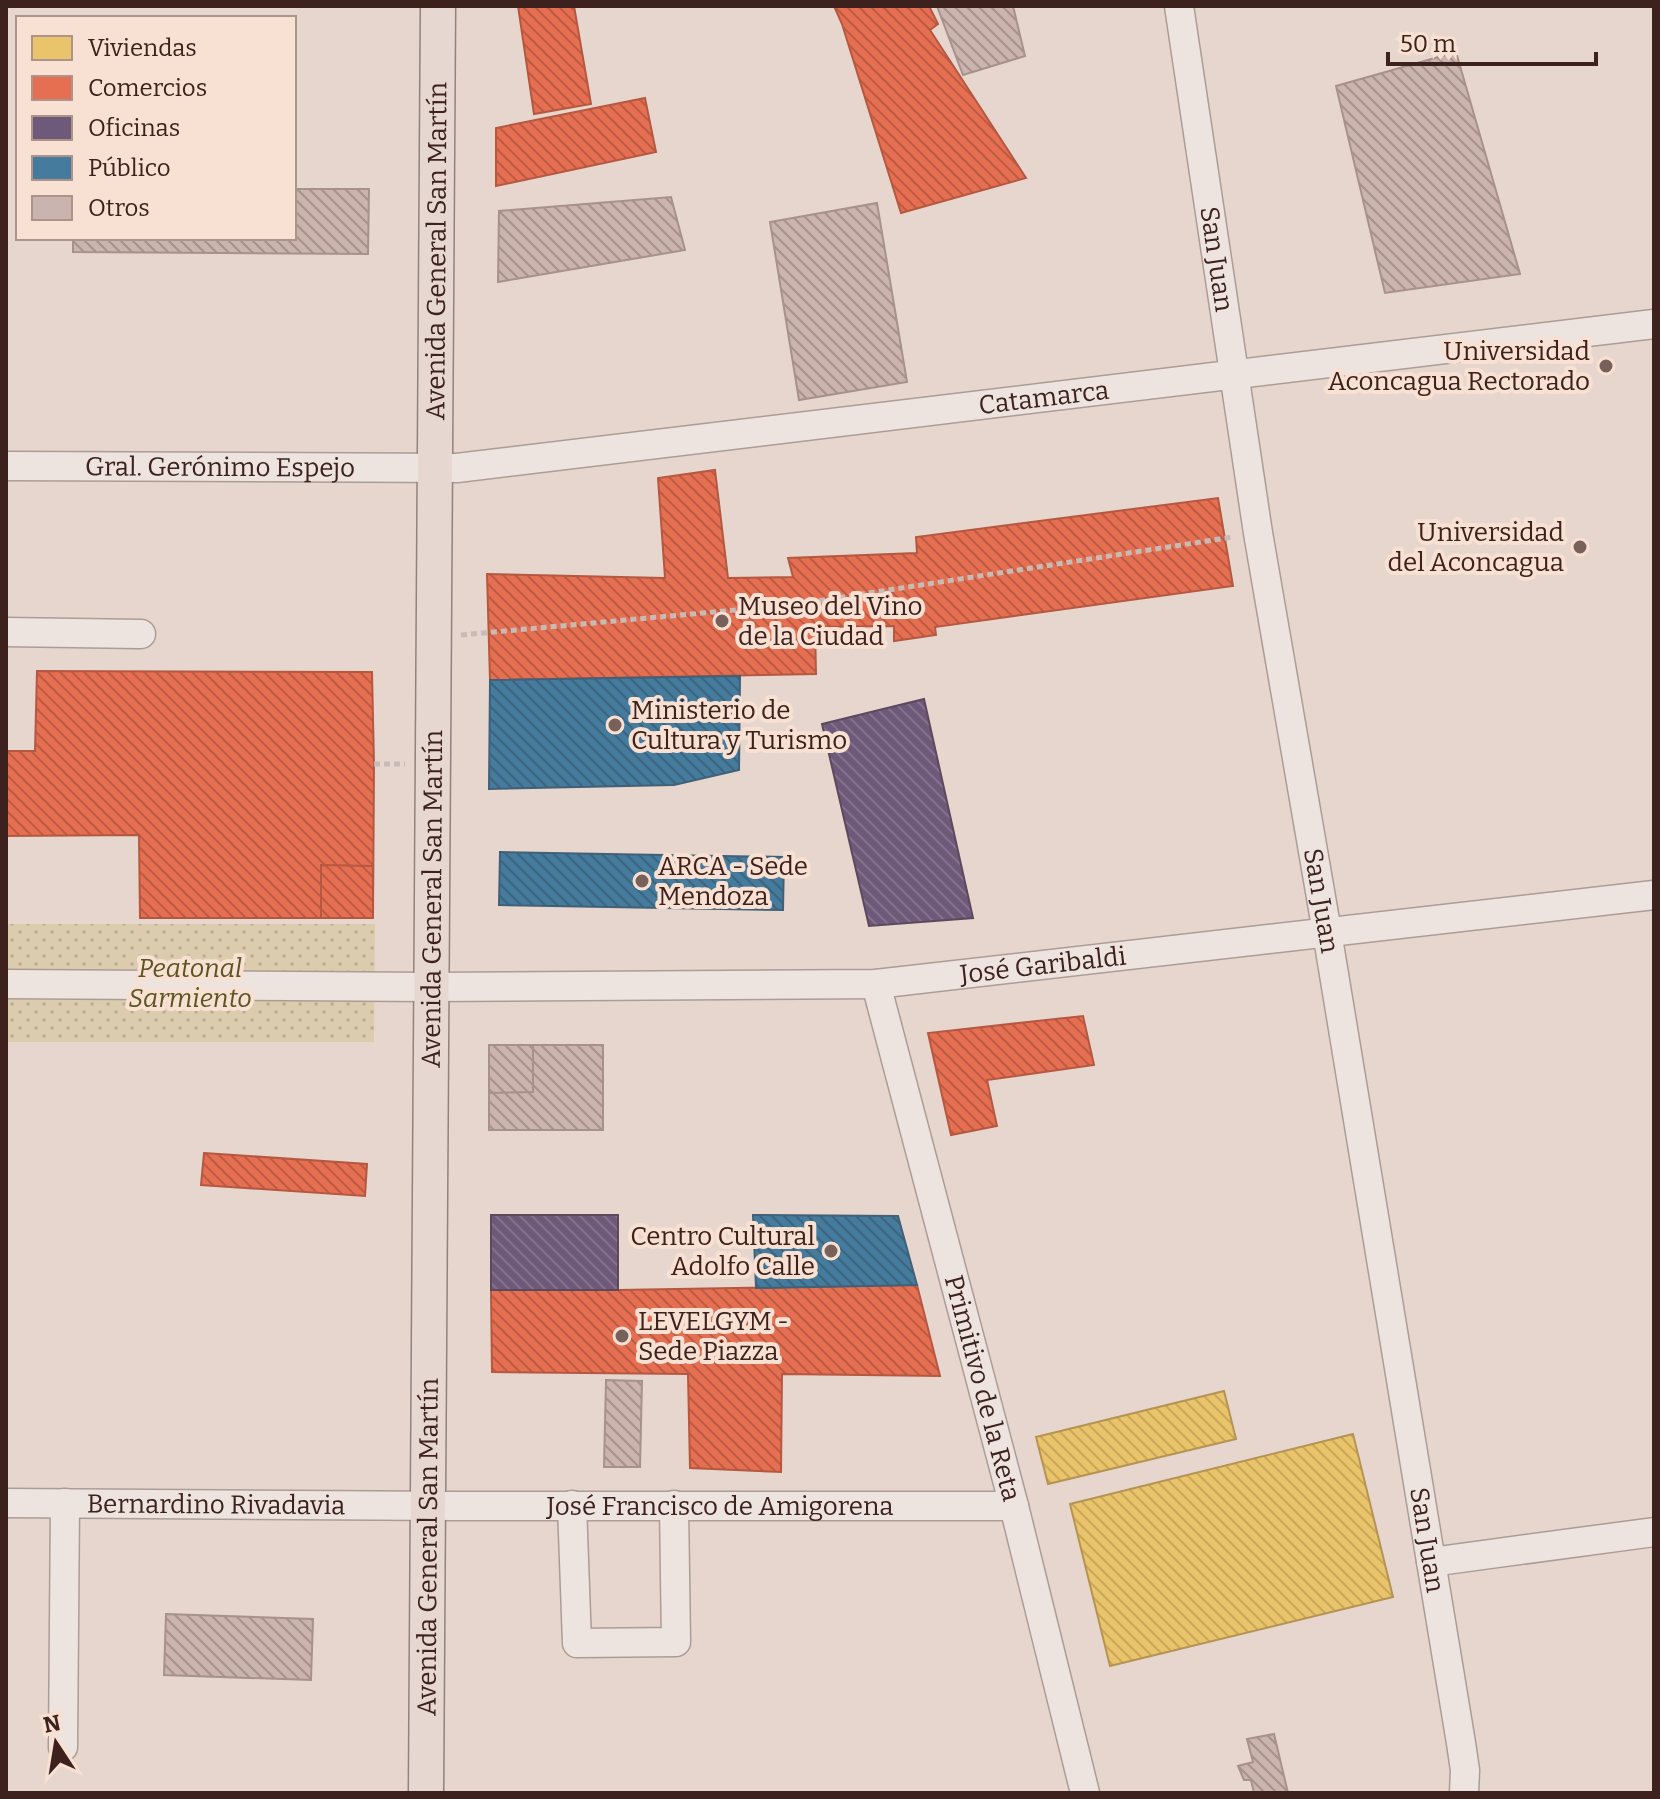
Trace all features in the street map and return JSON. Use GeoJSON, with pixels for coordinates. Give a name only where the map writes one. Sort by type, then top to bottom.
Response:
{"type":"FeatureCollection","features":[{"type":"Feature","properties":{"kind":"main road","name":"Avenida General San Martín"},"geometry":{"type":"LineString","coordinates":[[426,1793],[438,6]]}},
{"type":"Feature","properties":{"kind":"street","name":"San Juan"},"geometry":{"type":"LineString","coordinates":[[1179,6],[1258,533],[1461,1743],[1464,1793]]}},
{"type":"Feature","properties":{"kind":"street","name":"Catamarca"},"geometry":{"type":"LineString","coordinates":[[434,469],[1654,324]]}},
{"type":"Feature","properties":{"kind":"street","name":"Gral. Gerónimo Espejo"},"geometry":{"type":"LineString","coordinates":[[6,466],[434,469]]}},
{"type":"Feature","properties":{"kind":"street"},"geometry":{"type":"LineString","coordinates":[[6,632],[141,634]]}},
{"type":"Feature","properties":{"kind":"street","name":"José Garibaldi"},"geometry":{"type":"LineString","coordinates":[[6,984],[430,987],[876,984],[1654,895]]}},
{"type":"Feature","properties":{"kind":"street","name":"Primitivo de la Reta"},"geometry":{"type":"LineString","coordinates":[[876,984],[1014,1506],[1085,1793]]}},
{"type":"Feature","properties":{"kind":"street","name":"Bernardino Rivadavia"},"geometry":{"type":"LineString","coordinates":[[6,1503],[427,1505]]}},
{"type":"Feature","properties":{"kind":"street"},"geometry":{"type":"LineString","coordinates":[[63,1747],[65,1503]]}},
{"type":"Feature","properties":{"kind":"street","name":"José Francisco de Amigorena"},"geometry":{"type":"LineString","coordinates":[[427,1505],[1014,1506]]}},
{"type":"Feature","properties":{"kind":"street"},"geometry":{"type":"LineString","coordinates":[[572,1505],[577,1643],[676,1642],[674,1505]]}},
{"type":"Feature","properties":{"kind":"street"},"geometry":{"type":"LineString","coordinates":[[1431,1562],[1654,1532]]}},
{"type":"Feature","properties":{"kind":"path"},"geometry":{"type":"LineString","coordinates":[[433,638],[791,605],[1258,533]]}},
{"type":"Feature","properties":{"kind":"green space","name":"Peatonal Sarmiento"},"geometry":{"type":"Polygon","coordinates":[[[6,924],[375,924],[374,1042],[6,1042],[6,924]]]}},
{"type":"Feature","properties":{"kind":"building: Viviendas"},"geometry":{"type":"Polygon","coordinates":[[[1224,1391],[1236,1439],[1048,1484],[1036,1437],[1224,1391]]]}},
{"type":"Feature","properties":{"kind":"building: Viviendas"},"geometry":{"type":"Polygon","coordinates":[[[1353,1434],[1393,1597],[1110,1666],[1070,1504],[1353,1434]]]}},
{"type":"Feature","properties":{"kind":"building: Comercios"},"geometry":{"type":"Polygon","coordinates":[[[518,6],[574,6],[591,104],[534,114],[518,6]]]}},
{"type":"Feature","properties":{"kind":"building: Comercios"},"geometry":{"type":"Polygon","coordinates":[[[834,6],[929,6],[938,24],[930,30],[1026,178],[901,213],[834,6]]]}},
{"type":"Feature","properties":{"kind":"building: Comercios"},"geometry":{"type":"Polygon","coordinates":[[[645,98],[656,152],[496,186],[496,128],[645,98]]]}},
{"type":"Feature","properties":{"kind":"building: Comercios"},"geometry":{"type":"Polygon","coordinates":[[[715,470],[728,578],[793,577],[788,558],[917,553],[916,537],[1218,498],[1233,586],[935,627],[936,635],[894,641],[894,626],[815,627],[816,674],[490,680],[487,574],[665,578],[658,478],[715,470]]]}},
{"type":"Feature","properties":{"kind":"building: Comercios"},"geometry":{"type":"Polygon","coordinates":[[[37,671],[372,672],[373,918],[140,918],[139,835],[6,836],[6,751],[35,751],[37,671]]]}},
{"type":"Feature","properties":{"kind":"building: Comercios"},"geometry":{"type":"Polygon","coordinates":[[[321,865],[373,866],[373,918],[321,918],[321,865]]]}},
{"type":"Feature","properties":{"kind":"building: Comercios"},"geometry":{"type":"Polygon","coordinates":[[[1083,1016],[1094,1065],[987,1080],[997,1126],[951,1135],[928,1033],[1083,1016]]]}},
{"type":"Feature","properties":{"kind":"building: Comercios"},"geometry":{"type":"Polygon","coordinates":[[[204,1153],[367,1164],[365,1196],[201,1185],[204,1153]]]}},
{"type":"Feature","properties":{"kind":"building: Comercios"},"geometry":{"type":"Polygon","coordinates":[[[917,1285],[940,1376],[782,1374],[781,1472],[690,1468],[688,1374],[492,1372],[491,1290],[917,1285]]]}},
{"type":"Feature","properties":{"kind":"building: Oficinas"},"geometry":{"type":"Polygon","coordinates":[[[924,699],[973,918],[869,926],[822,724],[924,699]]]}},
{"type":"Feature","properties":{"kind":"building: Oficinas"},"geometry":{"type":"Polygon","coordinates":[[[491,1215],[618,1215],[618,1290],[491,1290],[491,1215]]]}},
{"type":"Feature","properties":{"kind":"building: Público","name":"Ministerio de Cultura y Turismo"},"geometry":{"type":"Polygon","coordinates":[[[740,676],[739,770],[674,785],[489,789],[490,680],[740,676]]]}},
{"type":"Feature","properties":{"kind":"building: Público","name":"ARCA - Sede Mendoza"},"geometry":{"type":"Polygon","coordinates":[[[500,852],[784,857],[783,910],[499,905],[500,852]]]}},
{"type":"Feature","properties":{"kind":"building: Público","name":"Centro Cultural Adolfo Calle"},"geometry":{"type":"Polygon","coordinates":[[[753,1215],[898,1216],[917,1285],[756,1288],[753,1215]]]}},
{"type":"Feature","properties":{"kind":"building: Otros"},"geometry":{"type":"Polygon","coordinates":[[[937,6],[1013,6],[1025,56],[963,75],[937,6]]]}},
{"type":"Feature","properties":{"kind":"building: Otros"},"geometry":{"type":"Polygon","coordinates":[[[1456,52],[1520,274],[1385,293],[1336,86],[1456,52]]]}},
{"type":"Feature","properties":{"kind":"building: Otros"},"geometry":{"type":"Polygon","coordinates":[[[296,189],[369,189],[368,254],[73,252],[73,240],[296,240],[296,189]]]}},
{"type":"Feature","properties":{"kind":"building: Otros"},"geometry":{"type":"Polygon","coordinates":[[[671,197],[685,250],[498,282],[499,211],[671,197]]]}},
{"type":"Feature","properties":{"kind":"building: Otros"},"geometry":{"type":"Polygon","coordinates":[[[877,203],[907,382],[799,400],[770,222],[877,203]]]}},
{"type":"Feature","properties":{"kind":"building: Otros"},"geometry":{"type":"Polygon","coordinates":[[[489,1045],[603,1045],[603,1130],[489,1130],[489,1045]]]}},
{"type":"Feature","properties":{"kind":"building: Otros"},"geometry":{"type":"Polygon","coordinates":[[[489,1045],[533,1045],[533,1092],[489,1093],[489,1045]]]}},
{"type":"Feature","properties":{"kind":"building: Otros"},"geometry":{"type":"Polygon","coordinates":[[[606,1380],[642,1381],[640,1467],[604,1467],[606,1380]]]}},
{"type":"Feature","properties":{"kind":"building: Otros"},"geometry":{"type":"Polygon","coordinates":[[[166,1614],[313,1619],[311,1680],[164,1675],[166,1614]]]}},
{"type":"Feature","properties":{"kind":"building: Otros"},"geometry":{"type":"Polygon","coordinates":[[[1274,1734],[1288,1793],[1254,1793],[1251,1780],[1244,1780],[1238,1766],[1253,1762],[1247,1739],[1274,1734]]]}},
{"type":"Feature","properties":{"kind":"place","name":"Universidad Aconcagua Rectorado"},"geometry":{"type":"Point","coordinates":[1606,366]}},
{"type":"Feature","properties":{"kind":"place","name":"Universidad del Aconcagua"},"geometry":{"type":"Point","coordinates":[1580,547]}},
{"type":"Feature","properties":{"kind":"place","name":"Museo del Vino de la Ciudad"},"geometry":{"type":"Point","coordinates":[722,621]}},
{"type":"Feature","properties":{"kind":"place","name":"Ministerio de Cultura y Turismo"},"geometry":{"type":"Point","coordinates":[615,725]}},
{"type":"Feature","properties":{"kind":"place","name":"ARCA - Sede Mendoza"},"geometry":{"type":"Point","coordinates":[642,881]}},
{"type":"Feature","properties":{"kind":"place","name":"Centro Cultural Adolfo Calle"},"geometry":{"type":"Point","coordinates":[831,1251]}},
{"type":"Feature","properties":{"kind":"place","name":"LEVELGYM - Sede Piazza"},"geometry":{"type":"Point","coordinates":[622,1336]}}]}
